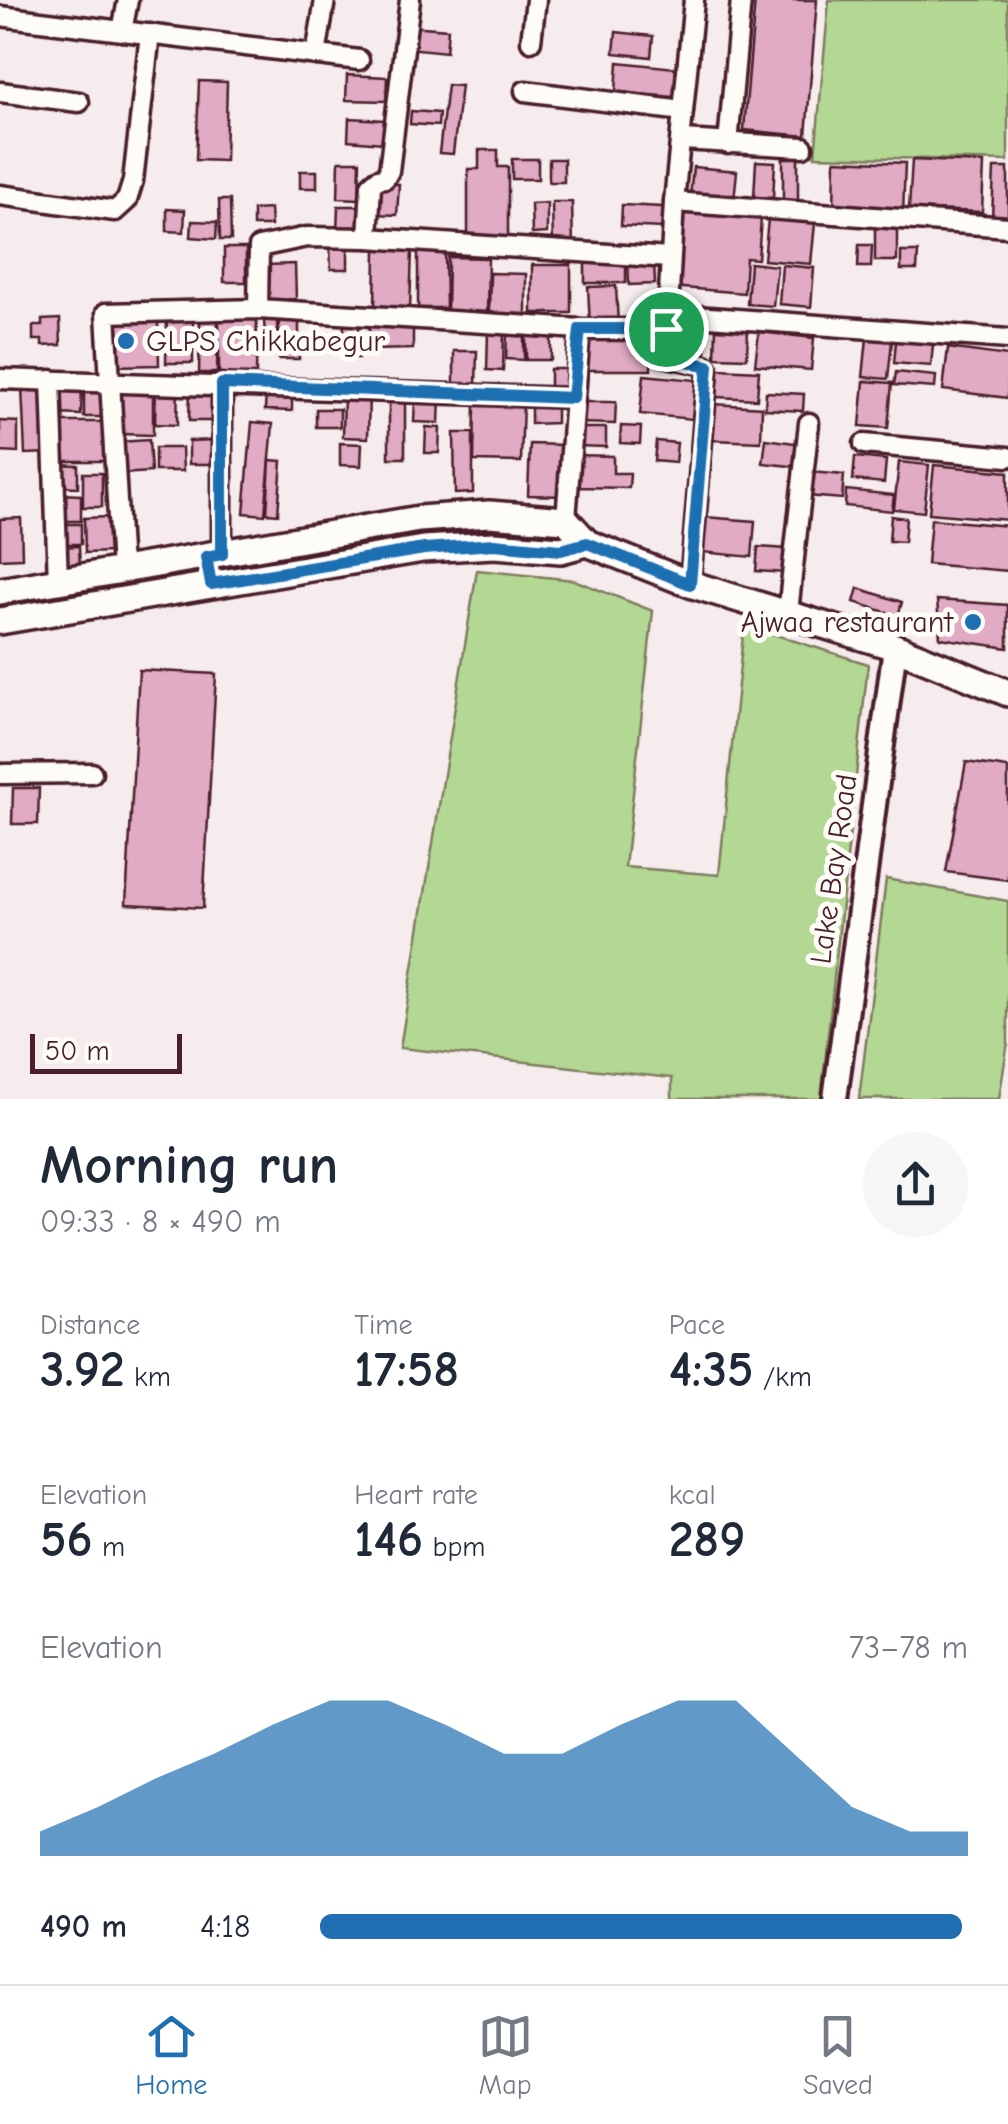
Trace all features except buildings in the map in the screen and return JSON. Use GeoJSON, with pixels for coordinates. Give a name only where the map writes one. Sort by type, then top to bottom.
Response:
{"type":"FeatureCollection","features":[{"type":"Feature","properties":{"kind":"main road"},"geometry":{"type":"LineString","coordinates":[[0,591],[419,519],[490,514],[566,520],[587,543],[690,584],[895,647],[1008,693]]}},
{"type":"Feature","properties":{"kind":"main road"},"geometry":{"type":"LineString","coordinates":[[0,621],[424,549],[494,544],[561,550],[587,543]]}},
{"type":"Feature","properties":{"kind":"main road"},"geometry":{"type":"LineString","coordinates":[[211,584],[214,556]]}},
{"type":"Feature","properties":{"kind":"street"},"geometry":{"type":"LineString","coordinates":[[122,31],[128,0]]}},
{"type":"Feature","properties":{"kind":"street"},"geometry":{"type":"LineString","coordinates":[[316,55],[325,0]]}},
{"type":"Feature","properties":{"kind":"street"},"geometry":{"type":"LineString","coordinates":[[368,238],[371,185],[385,178],[389,170],[410,0]]}},
{"type":"Feature","properties":{"kind":"street"},"geometry":{"type":"LineString","coordinates":[[532,40],[536,0]]}},
{"type":"Feature","properties":{"kind":"street"},"geometry":{"type":"LineString","coordinates":[[690,584],[708,369],[664,356],[694,0]]}},
{"type":"Feature","properties":{"kind":"street"},"geometry":{"type":"LineString","coordinates":[[728,144],[741,0]]}},
{"type":"Feature","properties":{"kind":"street"},"geometry":{"type":"LineString","coordinates":[[0,16],[359,60]]}},
{"type":"Feature","properties":{"kind":"street"},"geometry":{"type":"LineString","coordinates":[[0,194],[115,210],[127,200],[133,181],[150,34]]}},
{"type":"Feature","properties":{"kind":"street"},"geometry":{"type":"LineString","coordinates":[[526,91],[683,111]]}},
{"type":"Feature","properties":{"kind":"street"},"geometry":{"type":"LineString","coordinates":[[0,92],[79,102]]}},
{"type":"Feature","properties":{"kind":"street"},"geometry":{"type":"LineString","coordinates":[[682,140],[802,147]]}},
{"type":"Feature","properties":{"kind":"street"},"geometry":{"type":"LineString","coordinates":[[674,202],[1008,227]]}},
{"type":"Feature","properties":{"kind":"street"},"geometry":{"type":"LineString","coordinates":[[258,309],[259,247],[307,236],[670,258]]}},
{"type":"Feature","properties":{"kind":"street"},"geometry":{"type":"LineString","coordinates":[[122,569],[106,313],[258,309],[580,329],[667,321],[1008,339]]}},
{"type":"Feature","properties":{"kind":"street"},"geometry":{"type":"LineString","coordinates":[[566,520],[580,329]]}},
{"type":"Feature","properties":{"kind":"street"},"geometry":{"type":"LineString","coordinates":[[0,379],[573,398]]}},
{"type":"Feature","properties":{"kind":"street"},"geometry":{"type":"LineString","coordinates":[[51,380],[58,582]]}},
{"type":"Feature","properties":{"kind":"street"},"geometry":{"type":"LineString","coordinates":[[214,556],[222,384]]}},
{"type":"Feature","properties":{"kind":"street"},"geometry":{"type":"LineString","coordinates":[[788,612],[809,424]]}},
{"type":"Feature","properties":{"kind":"street"},"geometry":{"type":"LineString","coordinates":[[864,444],[1008,457]]}},
{"type":"Feature","properties":{"kind":"street","name":"Lake Bay Road"},"geometry":{"type":"LineString","coordinates":[[835,1099],[895,647]]}},
{"type":"Feature","properties":{"kind":"street"},"geometry":{"type":"LineString","coordinates":[[0,774],[92,772]]}},
{"type":"Feature","properties":{"kind":"green space"},"geometry":{"type":"Polygon","coordinates":[[[829,0],[1008,0],[1008,161],[815,156],[829,0]]]}},
{"type":"Feature","properties":{"kind":"green space"},"geometry":{"type":"Polygon","coordinates":[[[477,570],[574,580],[653,611],[625,867],[719,875],[744,625],[868,664],[821,1099],[672,1099],[672,1078],[400,1048],[477,570]]]}},
{"type":"Feature","properties":{"kind":"green space"},"geometry":{"type":"Polygon","coordinates":[[[886,879],[1008,901],[1008,1042],[999,1099],[859,1099],[886,879]]]}},
{"type":"Feature","properties":{"kind":"place","name":"GLPS Chikkabegur"},"geometry":{"type":"Point","coordinates":[126,341]}},
{"type":"Feature","properties":{"kind":"place","name":"Ajwaa restaurant"},"geometry":{"type":"Point","coordinates":[973,622]}},
{"type":"Feature","properties":{"kind":"route"},"geometry":{"type":"LineString","coordinates":[[580,329],[666,329],[664,356],[708,366],[690,584],[587,543],[561,550],[494,544],[424,549],[211,584],[206,557],[222,554],[222,384],[573,398],[580,329]]}}]}
